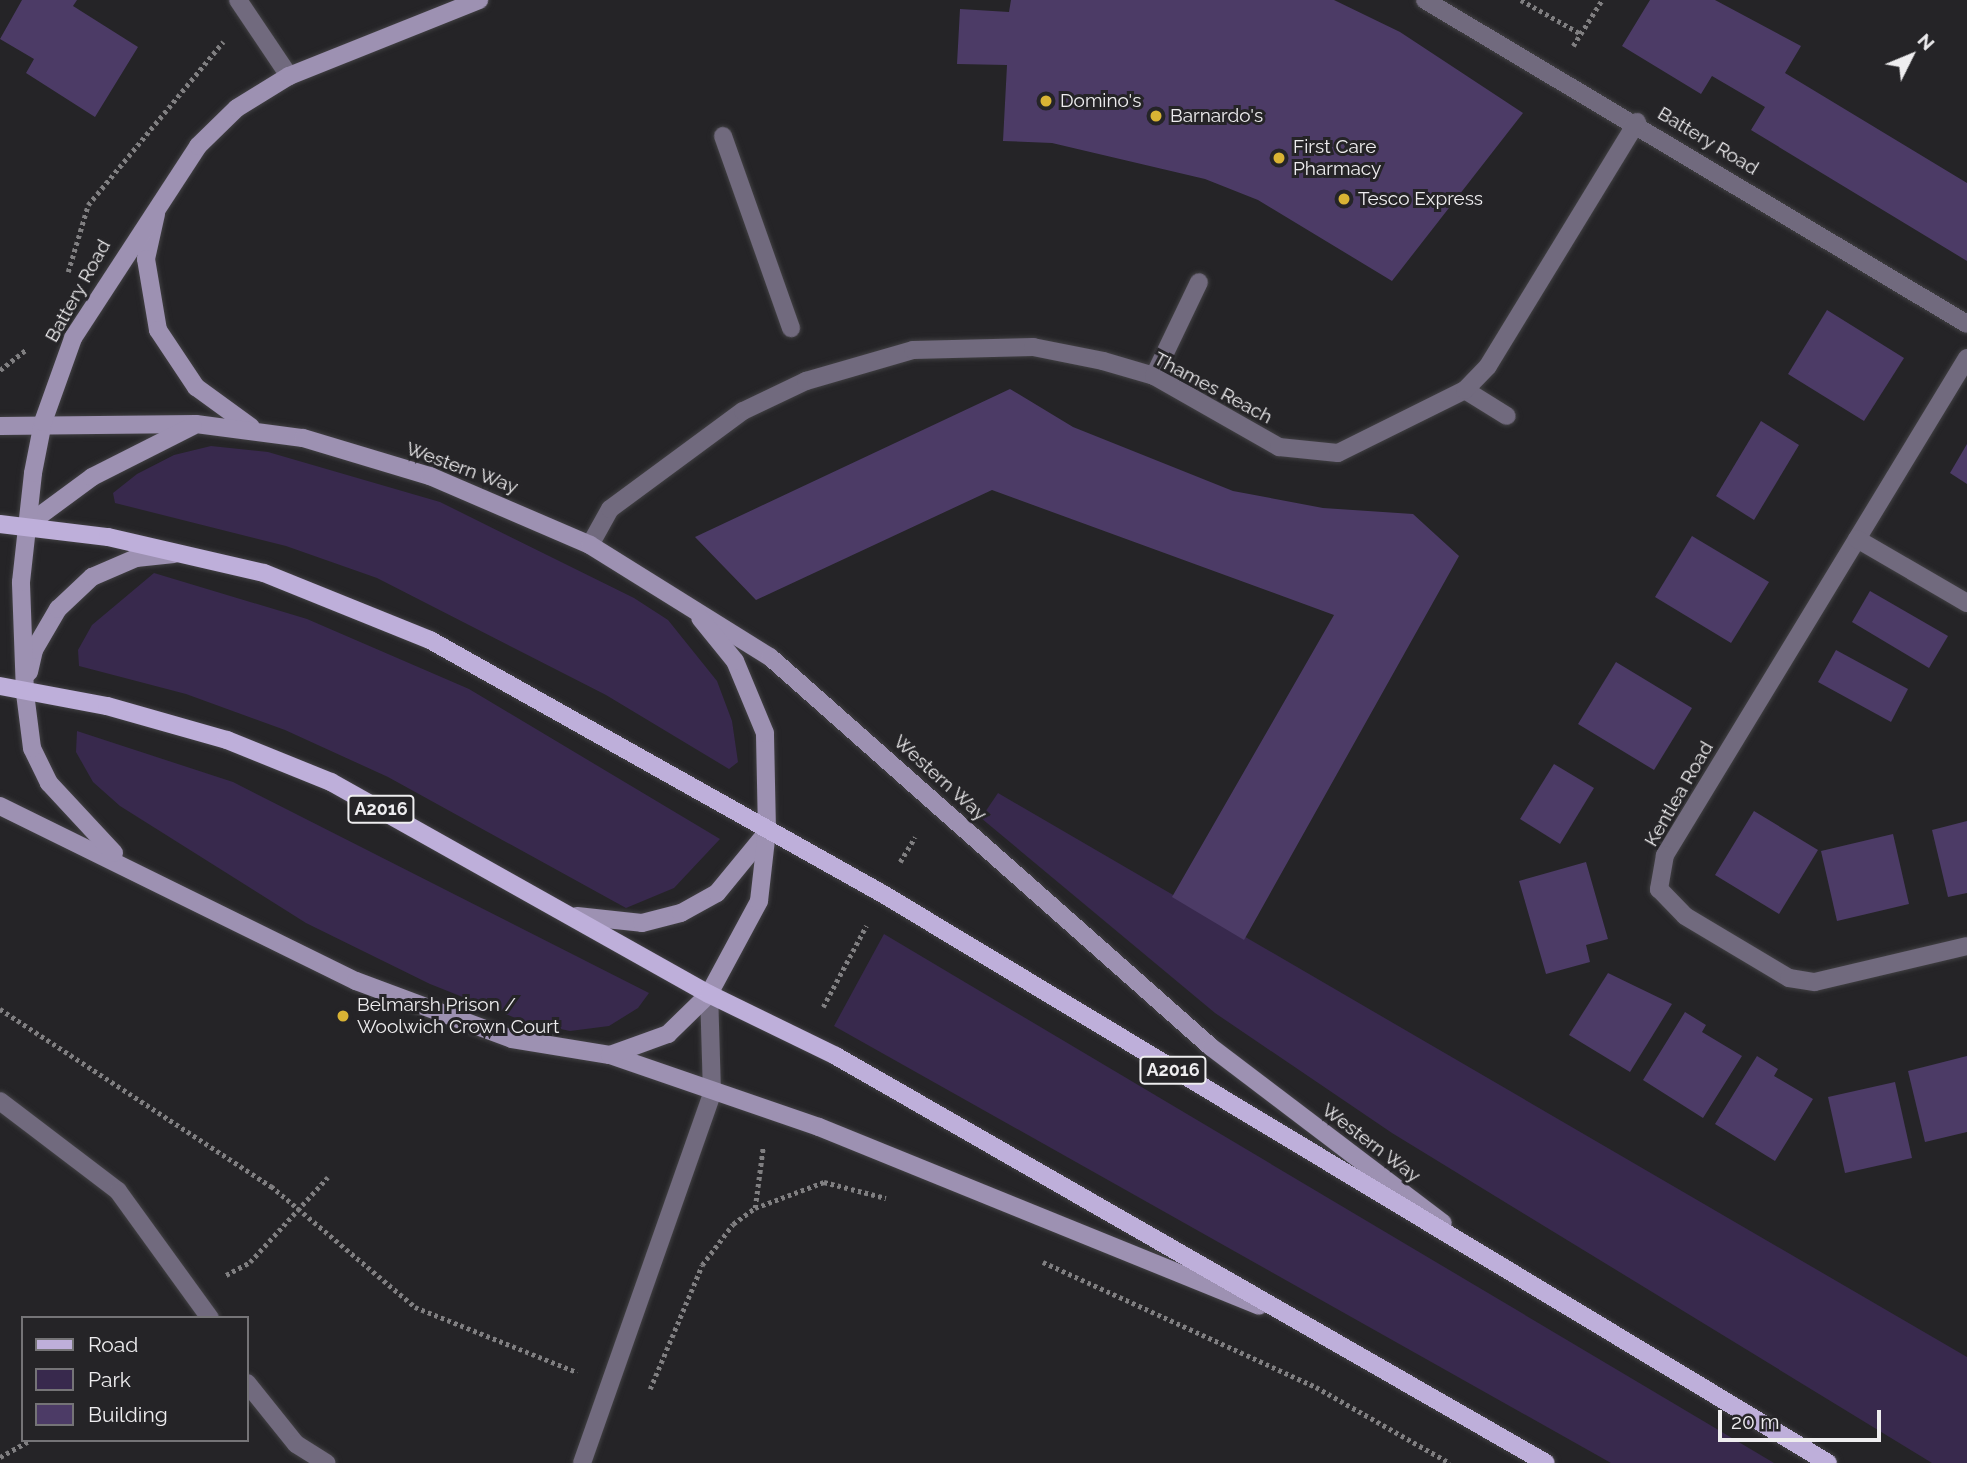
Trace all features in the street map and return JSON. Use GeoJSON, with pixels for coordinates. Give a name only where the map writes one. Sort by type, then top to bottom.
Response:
{"type":"FeatureCollection","features":[{"type":"Feature","properties":{"kind":"main road","name":"Western Way"},"geometry":{"type":"LineString","coordinates":[[0,524],[27,525],[183,553],[264,573],[430,640],[895,901],[1576,1315],[1828,1463]]}},
{"type":"Feature","properties":{"kind":"main road","name":"A2016"},"geometry":{"type":"LineString","coordinates":[[0,686],[25,693],[107,706],[227,740],[331,782],[709,994],[836,1056],[1284,1317],[1546,1463]]}},
{"type":"Feature","properties":{"kind":"street"},"geometry":{"type":"LineString","coordinates":[[238,0],[289,76]]}},
{"type":"Feature","properties":{"kind":"street","name":"Battery Road"},"geometry":{"type":"LineString","coordinates":[[145,874],[77,820],[49,783],[32,748],[25,693],[27,525],[43,422],[73,338],[166,191],[198,146],[237,108],[289,76],[479,0]]}},
{"type":"Feature","properties":{"kind":"street","name":"Battery Road"},"geometry":{"type":"LineString","coordinates":[[1425,0],[1637,122],[1967,324]]}},
{"type":"Feature","properties":{"kind":"street","name":"Thames Reach"},"geometry":{"type":"LineString","coordinates":[[590,545],[610,509],[650,476],[743,411],[806,381],[913,350],[1033,347],[1154,376],[1279,447],[1313,454],[1338,453],[1465,390],[1488,366],[1637,122]]}},
{"type":"Feature","properties":{"kind":"street"},"geometry":{"type":"LineString","coordinates":[[723,136],[791,328]]}},
{"type":"Feature","properties":{"kind":"street","name":"Battery Road"},"geometry":{"type":"LineString","coordinates":[[166,191],[146,259],[158,330],[197,387],[254,428]]}},
{"type":"Feature","properties":{"kind":"street"},"geometry":{"type":"LineString","coordinates":[[1154,376],[1199,282]]}},
{"type":"Feature","properties":{"kind":"street","name":"Kentlea Road"},"geometry":{"type":"LineString","coordinates":[[1967,358],[1665,855],[1659,889],[1685,916],[1789,978],[1815,982],[1967,946]]}},
{"type":"Feature","properties":{"kind":"street"},"geometry":{"type":"LineString","coordinates":[[1465,390],[1507,416]]}},
{"type":"Feature","properties":{"kind":"street","name":"Western Way"},"geometry":{"type":"LineString","coordinates":[[0,426],[43,422],[196,424],[254,428],[430,476],[590,545],[675,594],[771,657],[841,715],[1211,1048],[1576,1315]]}},
{"type":"Feature","properties":{"kind":"street"},"geometry":{"type":"LineString","coordinates":[[27,525],[92,477],[196,424]]}},
{"type":"Feature","properties":{"kind":"street"},"geometry":{"type":"LineString","coordinates":[[1857,539],[1967,603]]}},
{"type":"Feature","properties":{"kind":"street","name":"Western Way"},"geometry":{"type":"LineString","coordinates":[[25,693],[34,650],[58,609],[92,577],[136,558],[183,553]]}},
{"type":"Feature","properties":{"kind":"street"},"geometry":{"type":"LineString","coordinates":[[610,1055],[668,1034],[709,994],[759,901],[767,831],[765,733],[753,696],[736,661],[675,594]]}},
{"type":"Feature","properties":{"kind":"street"},"geometry":{"type":"LineString","coordinates":[[0,806],[145,874],[356,981],[512,1039],[610,1055],[712,1093]]}},
{"type":"Feature","properties":{"kind":"street","name":"A2016"},"geometry":{"type":"LineString","coordinates":[[563,912],[601,923],[642,923],[681,913],[717,893],[767,831]]}},
{"type":"Feature","properties":{"kind":"street"},"geometry":{"type":"LineString","coordinates":[[582,1463],[712,1093],[709,994]]}},
{"type":"Feature","properties":{"kind":"street","name":"A2016"},"geometry":{"type":"LineString","coordinates":[[712,1093],[940,1171],[1284,1317]]}},
{"type":"Feature","properties":{"kind":"street"},"geometry":{"type":"LineString","coordinates":[[0,1101],[117,1191],[197,1291],[210,1316]]}},
{"type":"Feature","properties":{"kind":"street"},"geometry":{"type":"LineString","coordinates":[[248,1384],[296,1444],[326,1463]]}},
{"type":"Feature","properties":{"kind":"path"},"geometry":{"type":"LineString","coordinates":[[1521,0],[1581,34],[1602,0]]}},
{"type":"Feature","properties":{"kind":"path","name":"Battery Road"},"geometry":{"type":"LineString","coordinates":[[66,276],[89,205],[223,42]]}},
{"type":"Feature","properties":{"kind":"path"},"geometry":{"type":"LineString","coordinates":[[0,370],[32,345]]}},
{"type":"Feature","properties":{"kind":"path"},"geometry":{"type":"LineString","coordinates":[[897,866],[919,830]]}},
{"type":"Feature","properties":{"kind":"path"},"geometry":{"type":"LineString","coordinates":[[818,1016],[866,924]]}},
{"type":"Feature","properties":{"kind":"path"},"geometry":{"type":"LineString","coordinates":[[0,1009],[301,1209],[415,1307],[585,1375]]}},
{"type":"Feature","properties":{"kind":"path"},"geometry":{"type":"LineString","coordinates":[[755,1208],[756,1172]]}},
{"type":"Feature","properties":{"kind":"path"},"geometry":{"type":"LineString","coordinates":[[197,1291],[250,1262],[328,1177]]}},
{"type":"Feature","properties":{"kind":"path"},"geometry":{"type":"LineString","coordinates":[[637,1394],[657,1382],[716,1243],[755,1208],[824,1182],[899,1201]]}},
{"type":"Feature","properties":{"kind":"path"},"geometry":{"type":"LineString","coordinates":[[1037,1260],[1316,1387],[1450,1463]]}},
{"type":"Feature","properties":{"kind":"path"},"geometry":{"type":"LineString","coordinates":[[0,1457],[27,1442]]}},
{"type":"Feature","properties":{"kind":"green space"},"geometry":{"type":"Polygon","coordinates":[[[211,446],[268,452],[440,502],[634,598],[668,620],[717,681],[732,721],[738,762],[729,769],[606,695],[377,578],[286,546],[115,503],[113,493],[137,474],[174,455],[211,446]]]}},
{"type":"Feature","properties":{"kind":"green space"},"geometry":{"type":"Polygon","coordinates":[[[154,573],[307,619],[469,689],[720,839],[674,888],[626,908],[388,777],[285,730],[186,694],[79,666],[78,650],[92,625],[154,573]]]}},
{"type":"Feature","properties":{"kind":"green space"},"geometry":{"type":"Polygon","coordinates":[[[77,731],[233,782],[649,993],[638,1008],[609,1026],[570,1031],[523,1021],[430,984],[306,923],[120,806],[93,782],[76,752],[77,731]]]}},
{"type":"Feature","properties":{"kind":"green space"},"geometry":{"type":"Polygon","coordinates":[[[998,793],[1967,1357],[1967,1463],[1932,1463],[1392,1133],[1215,1013],[981,818],[998,793]]]}},
{"type":"Feature","properties":{"kind":"green space"},"geometry":{"type":"Polygon","coordinates":[[[884,934],[1774,1463],[1611,1463],[834,1026],[884,934]]]}},
{"type":"Feature","properties":{"kind":"building"},"geometry":{"type":"Polygon","coordinates":[[[22,0],[77,0],[73,6],[138,47],[95,117],[26,73],[34,59],[0,39],[22,0]]]}},
{"type":"Feature","properties":{"kind":"building"},"geometry":{"type":"Polygon","coordinates":[[[1011,0],[1334,0],[1400,32],[1523,113],[1392,281],[1258,200],[1205,179],[1052,143],[1003,141],[1007,65],[957,64],[960,9],[1009,12],[1011,0]]]}},
{"type":"Feature","properties":{"kind":"building"},"geometry":{"type":"Polygon","coordinates":[[[1650,0],[1715,0],[1801,46],[1785,73],[1967,183],[1967,261],[1751,130],[1765,107],[1712,76],[1701,94],[1622,46],[1650,0]]]}},
{"type":"Feature","properties":{"kind":"building"},"geometry":{"type":"Polygon","coordinates":[[[1827,310],[1904,358],[1864,421],[1788,374],[1827,310]]]}},
{"type":"Feature","properties":{"kind":"building"},"geometry":{"type":"Polygon","coordinates":[[[1010,389],[1073,427],[1233,491],[1323,508],[1413,514],[1459,556],[1244,940],[1172,897],[1334,615],[992,490],[756,600],[695,537],[1010,389]]]}},
{"type":"Feature","properties":{"kind":"building"},"geometry":{"type":"Polygon","coordinates":[[[1761,421],[1799,445],[1754,520],[1716,496],[1761,421]]]}},
{"type":"Feature","properties":{"kind":"building"},"geometry":{"type":"Polygon","coordinates":[[[1967,444],[1967,484],[1950,473],[1967,444]]]}},
{"type":"Feature","properties":{"kind":"building"},"geometry":{"type":"Polygon","coordinates":[[[1692,536],[1769,582],[1731,643],[1655,597],[1692,536]]]}},
{"type":"Feature","properties":{"kind":"building"},"geometry":{"type":"Polygon","coordinates":[[[1870,591],[1948,636],[1929,668],[1852,622],[1870,591]]]}},
{"type":"Feature","properties":{"kind":"building"},"geometry":{"type":"Polygon","coordinates":[[[1836,650],[1908,689],[1891,722],[1818,682],[1836,650]]]}},
{"type":"Feature","properties":{"kind":"building"},"geometry":{"type":"Polygon","coordinates":[[[1616,662],[1692,708],[1654,770],[1578,724],[1616,662]]]}},
{"type":"Feature","properties":{"kind":"building"},"geometry":{"type":"Polygon","coordinates":[[[1554,764],[1594,788],[1560,844],[1520,819],[1554,764]]]}},
{"type":"Feature","properties":{"kind":"building"},"geometry":{"type":"Polygon","coordinates":[[[1754,811],[1818,850],[1779,914],[1715,875],[1754,811]]]}},
{"type":"Feature","properties":{"kind":"building"},"geometry":{"type":"Polygon","coordinates":[[[1967,821],[1967,893],[1948,897],[1932,830],[1967,821]]]}},
{"type":"Feature","properties":{"kind":"building"},"geometry":{"type":"Polygon","coordinates":[[[1893,834],[1909,904],[1837,921],[1821,851],[1893,834]]]}},
{"type":"Feature","properties":{"kind":"building"},"geometry":{"type":"Polygon","coordinates":[[[1586,862],[1608,939],[1586,945],[1590,962],[1546,974],[1519,881],[1586,862]]]}},
{"type":"Feature","properties":{"kind":"building"},"geometry":{"type":"Polygon","coordinates":[[[1608,973],[1672,1004],[1630,1072],[1569,1035],[1608,973]]]}},
{"type":"Feature","properties":{"kind":"building"},"geometry":{"type":"Polygon","coordinates":[[[1685,1012],[1706,1025],[1702,1032],[1742,1056],[1703,1118],[1643,1080],[1685,1012]]]}},
{"type":"Feature","properties":{"kind":"building"},"geometry":{"type":"Polygon","coordinates":[[[1757,1056],[1778,1069],[1774,1076],[1813,1099],[1775,1161],[1715,1124],[1757,1056]]]}},
{"type":"Feature","properties":{"kind":"building"},"geometry":{"type":"Polygon","coordinates":[[[1967,1056],[1967,1132],[1925,1142],[1908,1071],[1967,1056]]]}},
{"type":"Feature","properties":{"kind":"building"},"geometry":{"type":"Polygon","coordinates":[[[1895,1082],[1912,1158],[1845,1173],[1828,1097],[1895,1082]]]}},
{"type":"Feature","properties":{"kind":"place","name":"Domino's"},"geometry":{"type":"Point","coordinates":[1046,101]}},
{"type":"Feature","properties":{"kind":"place","name":"Barnardo's"},"geometry":{"type":"Point","coordinates":[1156,116]}},
{"type":"Feature","properties":{"kind":"place","name":"First Care Pharmacy"},"geometry":{"type":"Point","coordinates":[1279,158]}},
{"type":"Feature","properties":{"kind":"place","name":"Tesco Express"},"geometry":{"type":"Point","coordinates":[1344,199]}},
{"type":"Feature","properties":{"kind":"place","name":"Belmarsh Prison / Woolwich Crown Court"},"geometry":{"type":"Point","coordinates":[343,1016]}}]}
